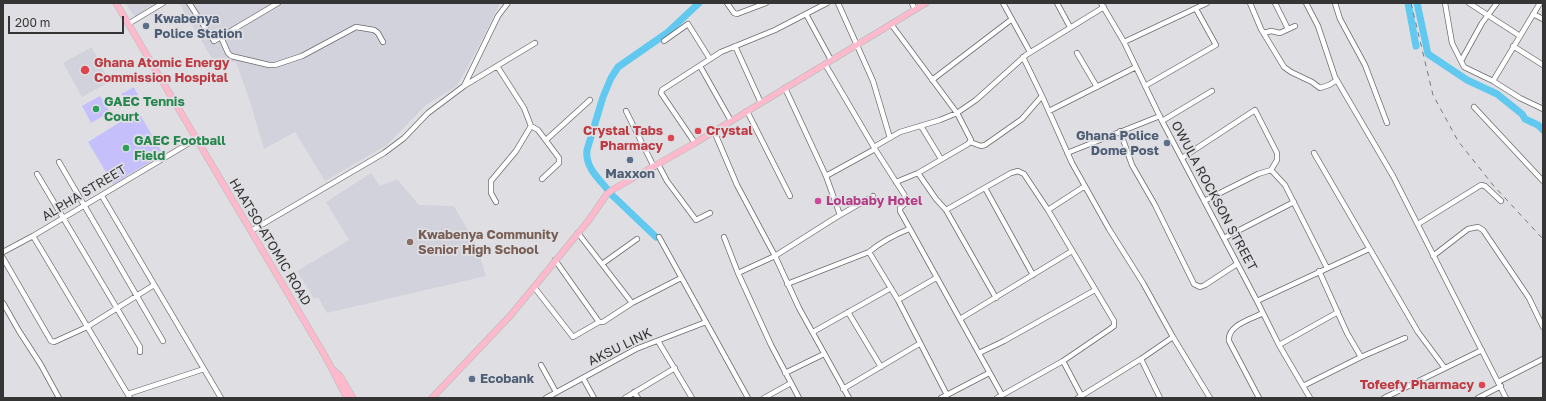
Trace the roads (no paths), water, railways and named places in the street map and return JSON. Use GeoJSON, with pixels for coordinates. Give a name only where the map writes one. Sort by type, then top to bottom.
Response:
{"type":"FeatureCollection","features":[{"type":"Feature","properties":{"kind":"main road","name":"HAATSO-ATOMIC ROAD"},"geometry":{"type":"LineString","coordinates":[[116,3],[332,369]]}},
{"type":"Feature","properties":{"kind":"main road"},"geometry":{"type":"LineString","coordinates":[[432,398],[510,316],[608,194],[926,3]]}},
{"type":"Feature","properties":{"kind":"main road"},"geometry":{"type":"LineString","coordinates":[[332,369],[336,379],[348,398]]}},
{"type":"Feature","properties":{"kind":"main road"},"geometry":{"type":"LineString","coordinates":[[332,369],[340,376],[353,398]]}},
{"type":"Feature","properties":{"kind":"street"},"geometry":{"type":"LineString","coordinates":[[128,24],[163,3]]}},
{"type":"Feature","properties":{"kind":"street"},"geometry":{"type":"LineString","coordinates":[[189,3],[213,40],[221,37],[278,3]]}},
{"type":"Feature","properties":{"kind":"street"},"geometry":{"type":"LineString","coordinates":[[464,86],[498,16],[508,3]]}},
{"type":"Feature","properties":{"kind":"street"},"geometry":{"type":"LineString","coordinates":[[727,3],[734,13],[737,14],[766,3]]}},
{"type":"Feature","properties":{"kind":"street"},"geometry":{"type":"LineString","coordinates":[[695,143],[661,92],[710,59],[735,46],[775,30],[827,3]]}},
{"type":"Feature","properties":{"kind":"street"},"geometry":{"type":"LineString","coordinates":[[838,3],[873,81],[890,138]]}},
{"type":"Feature","properties":{"kind":"street"},"geometry":{"type":"LineString","coordinates":[[912,3],[915,10]]}},
{"type":"Feature","properties":{"kind":"street"},"geometry":{"type":"LineString","coordinates":[[1003,3],[1030,52]]}},
{"type":"Feature","properties":{"kind":"street"},"geometry":{"type":"LineString","coordinates":[[1057,3],[1070,27]]}},
{"type":"Feature","properties":{"kind":"street"},"geometry":{"type":"LineString","coordinates":[[1124,42],[1207,3]]}},
{"type":"Feature","properties":{"kind":"street"},"geometry":{"type":"LineString","coordinates":[[1250,3],[1264,33],[1284,67],[1320,88],[1337,80]]}},
{"type":"Feature","properties":{"kind":"street"},"geometry":{"type":"LineString","coordinates":[[1276,3],[1288,29]]}},
{"type":"Feature","properties":{"kind":"street"},"geometry":{"type":"LineString","coordinates":[[1306,3],[1318,26],[1337,80],[1393,176],[1506,398]]}},
{"type":"Feature","properties":{"kind":"street"},"geometry":{"type":"LineString","coordinates":[[1336,3],[1340,19],[1365,65],[1387,123]]}},
{"type":"Feature","properties":{"kind":"street"},"geometry":{"type":"LineString","coordinates":[[1445,3],[1452,43],[1464,67],[1493,81],[1520,98],[1543,109]]}},
{"type":"Feature","properties":{"kind":"street"},"geometry":{"type":"LineString","coordinates":[[1469,3],[1520,36]]}},
{"type":"Feature","properties":{"kind":"street"},"geometry":{"type":"LineString","coordinates":[[1460,61],[1487,15],[1497,3]]}},
{"type":"Feature","properties":{"kind":"street"},"geometry":{"type":"LineString","coordinates":[[1493,81],[1540,3]]}},
{"type":"Feature","properties":{"kind":"street"},"geometry":{"type":"LineString","coordinates":[[826,176],[900,132],[957,113],[976,100],[1023,57],[1070,27],[1102,4]]}},
{"type":"Feature","properties":{"kind":"street","name":"OWULA ROCKSON STREET"},"geometry":{"type":"LineString","coordinates":[[1102,4],[1124,42],[1162,121],[1279,345],[1310,398]]}},
{"type":"Feature","properties":{"kind":"street"},"geometry":{"type":"LineString","coordinates":[[1145,86],[1216,45],[1196,9]]}},
{"type":"Feature","properties":{"kind":"street"},"geometry":{"type":"LineString","coordinates":[[806,14],[831,60]]}},
{"type":"Feature","properties":{"kind":"street"},"geometry":{"type":"LineString","coordinates":[[1533,14],[1543,19]]}},
{"type":"Feature","properties":{"kind":"street"},"geometry":{"type":"LineString","coordinates":[[932,80],[1012,19]]}},
{"type":"Feature","properties":{"kind":"street"},"geometry":{"type":"LineString","coordinates":[[664,41],[688,24],[710,59]]}},
{"type":"Feature","properties":{"kind":"street"},"geometry":{"type":"LineString","coordinates":[[891,24],[957,113],[971,140],[970,142]]}},
{"type":"Feature","properties":{"kind":"street"},"geometry":{"type":"LineString","coordinates":[[1264,33],[1271,31],[1280,32],[1295,26]]}},
{"type":"Feature","properties":{"kind":"street"},"geometry":{"type":"LineString","coordinates":[[221,37],[228,53],[231,56],[269,65],[289,62],[354,28],[374,30],[383,42]]}},
{"type":"Feature","properties":{"kind":"street"},"geometry":{"type":"LineString","coordinates":[[251,231],[384,153],[404,138],[428,113],[464,86],[535,43]]}},
{"type":"Feature","properties":{"kind":"street"},"geometry":{"type":"LineString","coordinates":[[735,46],[761,103]]}},
{"type":"Feature","properties":{"kind":"street"},"geometry":{"type":"LineString","coordinates":[[1513,46],[1543,65]]}},
{"type":"Feature","properties":{"kind":"street"},"geometry":{"type":"LineString","coordinates":[[1077,53],[1097,86]]}},
{"type":"Feature","properties":{"kind":"street"},"geometry":{"type":"LineString","coordinates":[[1023,57],[1067,153],[1085,186],[1210,398]]}},
{"type":"Feature","properties":{"kind":"street"},"geometry":{"type":"LineString","coordinates":[[825,64],[874,148],[907,200],[899,209],[1002,395]]}},
{"type":"Feature","properties":{"kind":"street"},"geometry":{"type":"LineString","coordinates":[[497,66],[521,104],[531,126],[538,130],[560,158],[560,163],[542,179]]}},
{"type":"Feature","properties":{"kind":"street"},"geometry":{"type":"LineString","coordinates":[[700,66],[731,121]]}},
{"type":"Feature","properties":{"kind":"street"},"geometry":{"type":"LineString","coordinates":[[1049,111],[1136,67]]}},
{"type":"Feature","properties":{"kind":"street"},"geometry":{"type":"LineString","coordinates":[[785,88],[826,176],[840,215]]}},
{"type":"Feature","properties":{"kind":"street"},"geometry":{"type":"LineString","coordinates":[[1162,121],[1212,91]]}},
{"type":"Feature","properties":{"kind":"street"},"geometry":{"type":"LineString","coordinates":[[970,142],[981,146],[985,145],[1022,118],[1042,96]]}},
{"type":"Feature","properties":{"kind":"street"},"geometry":{"type":"LineString","coordinates":[[546,140],[590,100]]}},
{"type":"Feature","properties":{"kind":"street"},"geometry":{"type":"LineString","coordinates":[[1474,107],[1543,181]]}},
{"type":"Feature","properties":{"kind":"street"},"geometry":{"type":"LineString","coordinates":[[1182,158],[1255,110],[1277,153],[1277,160],[1271,170],[1258,174],[1204,201]]}},
{"type":"Feature","properties":{"kind":"street"},"geometry":{"type":"LineString","coordinates":[[626,111],[656,165],[696,220],[710,213]]}},
{"type":"Feature","properties":{"kind":"street"},"geometry":{"type":"LineString","coordinates":[[747,111],[790,196]]}},
{"type":"Feature","properties":{"kind":"street"},"geometry":{"type":"LineString","coordinates":[[1067,153],[1160,116]]}},
{"type":"Feature","properties":{"kind":"street"},"geometry":{"type":"LineString","coordinates":[[496,202],[491,193],[491,181],[516,151],[531,126]]}},
{"type":"Feature","properties":{"kind":"street"},"geometry":{"type":"LineString","coordinates":[[921,126],[941,159]]}},
{"type":"Feature","properties":{"kind":"street"},"geometry":{"type":"LineString","coordinates":[[714,131],[738,186],[774,256],[786,284],[848,398]]}},
{"type":"Feature","properties":{"kind":"street"},"geometry":{"type":"LineString","coordinates":[[1120,131],[1132,165],[1155,205],[1194,284],[1200,287],[1205,285],[1238,264]]}},
{"type":"Feature","properties":{"kind":"street","name":"ALPHA STREET"},"geometry":{"type":"LineString","coordinates":[[3,252],[102,196],[196,139]]}},
{"type":"Feature","properties":{"kind":"street"},"geometry":{"type":"LineString","coordinates":[[896,182],[918,173],[970,142]]}},
{"type":"Feature","properties":{"kind":"street"},"geometry":{"type":"LineString","coordinates":[[1314,153],[1418,332],[1444,367]]}},
{"type":"Feature","properties":{"kind":"street"},"geometry":{"type":"LineString","coordinates":[[59,162],[138,295],[163,341]]}},
{"type":"Feature","properties":{"kind":"street"},"geometry":{"type":"LineString","coordinates":[[1271,170],[1285,186],[1327,268]]}},
{"type":"Feature","properties":{"kind":"street"},"geometry":{"type":"LineString","coordinates":[[946,210],[1011,173],[1018,171],[1024,174],[1048,210],[1114,321],[1114,326],[1063,361],[997,398]]}},
{"type":"Feature","properties":{"kind":"street"},"geometry":{"type":"LineString","coordinates":[[918,173],[936,199],[946,210],[996,298]]}},
{"type":"Feature","properties":{"kind":"street"},"geometry":{"type":"LineString","coordinates":[[38,174],[140,347],[140,352]]}},
{"type":"Feature","properties":{"kind":"street"},"geometry":{"type":"LineString","coordinates":[[1418,224],[1481,185],[1486,186],[1501,201]]}},
{"type":"Feature","properties":{"kind":"street"},"geometry":{"type":"LineString","coordinates":[[1048,210],[1085,186]]}},
{"type":"Feature","properties":{"kind":"street"},"geometry":{"type":"LineString","coordinates":[[985,188],[1033,275]]}},
{"type":"Feature","properties":{"kind":"street"},"geometry":{"type":"LineString","coordinates":[[58,209],[71,202],[77,194]]}},
{"type":"Feature","properties":{"kind":"street"},"geometry":{"type":"LineString","coordinates":[[102,196],[221,398]]}},
{"type":"Feature","properties":{"kind":"street"},"geometry":{"type":"LineString","coordinates":[[738,273],[774,256],[873,196]]}},
{"type":"Feature","properties":{"kind":"street"},"geometry":{"type":"LineString","coordinates":[[1224,238],[1294,202]]}},
{"type":"Feature","properties":{"kind":"street"},"geometry":{"type":"LineString","coordinates":[[1433,256],[1468,229],[1478,227],[1483,230],[1529,298],[1543,327]]}},
{"type":"Feature","properties":{"kind":"street"},"geometry":{"type":"LineString","coordinates":[[786,284],[869,252],[877,245],[895,234],[909,229]]}},
{"type":"Feature","properties":{"kind":"street"},"geometry":{"type":"LineString","coordinates":[[578,233],[632,303]]}},
{"type":"Feature","properties":{"kind":"street"},"geometry":{"type":"LineString","coordinates":[[33,236],[129,396],[204,369]]}},
{"type":"Feature","properties":{"kind":"street"},"geometry":{"type":"LineString","coordinates":[[659,237],[748,398]]}},
{"type":"Feature","properties":{"kind":"street"},"geometry":{"type":"LineString","coordinates":[[724,237],[757,318],[799,398]]}},
{"type":"Feature","properties":{"kind":"street"},"geometry":{"type":"LineString","coordinates":[[602,264],[637,239]]}},
{"type":"Feature","properties":{"kind":"street"},"geometry":{"type":"LineString","coordinates":[[1257,301],[1369,249]]}},
{"type":"Feature","properties":{"kind":"street"},"geometry":{"type":"LineString","coordinates":[[960,319],[1072,251]]}},
{"type":"Feature","properties":{"kind":"street"},"geometry":{"type":"LineString","coordinates":[[869,252],[898,300],[946,395]]}},
{"type":"Feature","properties":{"kind":"street"},"geometry":{"type":"LineString","coordinates":[[3,258],[54,342],[58,342],[87,327],[154,285]]}},
{"type":"Feature","properties":{"kind":"street"},"geometry":{"type":"LineString","coordinates":[[555,260],[599,322]]}},
{"type":"Feature","properties":{"kind":"street"},"geometry":{"type":"LineString","coordinates":[[1319,271],[1350,339],[1360,357]]}},
{"type":"Feature","properties":{"kind":"street"},"geometry":{"type":"LineString","coordinates":[[534,287],[573,337],[599,322],[602,322],[632,303],[681,278]]}},
{"type":"Feature","properties":{"kind":"street"},"geometry":{"type":"LineString","coordinates":[[898,300],[936,278]]}},
{"type":"Feature","properties":{"kind":"street"},"geometry":{"type":"LineString","coordinates":[[813,332],[891,288]]}},
{"type":"Feature","properties":{"kind":"street"},"geometry":{"type":"LineString","coordinates":[[978,353],[1004,341],[1095,290]]}},
{"type":"Feature","properties":{"kind":"street"},"geometry":{"type":"LineString","coordinates":[[3,303],[41,365],[59,398]]}},
{"type":"Feature","properties":{"kind":"street"},"geometry":{"type":"LineString","coordinates":[[848,312],[881,367]]}},
{"type":"Feature","properties":{"kind":"street"},"geometry":{"type":"LineString","coordinates":[[1279,345],[1338,312]]}},
{"type":"Feature","properties":{"kind":"street"},"geometry":{"type":"LineString","coordinates":[[1259,398],[1228,337],[1233,329],[1263,313]]}},
{"type":"Feature","properties":{"kind":"street","name":"AKSU LINK"},"geometry":{"type":"LineString","coordinates":[[546,398],[636,349],[706,322]]}},
{"type":"Feature","properties":{"kind":"street"},"geometry":{"type":"LineString","coordinates":[[1063,361],[1080,397],[1173,337]]}},
{"type":"Feature","properties":{"kind":"street"},"geometry":{"type":"LineString","coordinates":[[1303,386],[1360,357],[1405,338]]}},
{"type":"Feature","properties":{"kind":"street"},"geometry":{"type":"LineString","coordinates":[[658,341],[692,398]]}},
{"type":"Feature","properties":{"kind":"street"},"geometry":{"type":"LineString","coordinates":[[843,390],[919,344]]}},
{"type":"Feature","properties":{"kind":"street"},"geometry":{"type":"LineString","coordinates":[[1384,398],[1444,367],[1482,350]]}},
{"type":"Feature","properties":{"kind":"street"},"geometry":{"type":"LineString","coordinates":[[785,372],[824,354]]}},
{"type":"Feature","properties":{"kind":"street"},"geometry":{"type":"LineString","coordinates":[[1141,359],[1160,398]]}},
{"type":"Feature","properties":{"kind":"street"},"geometry":{"type":"LineString","coordinates":[[1478,398],[1543,359]]}},
{"type":"Feature","properties":{"kind":"street"},"geometry":{"type":"LineString","coordinates":[[541,365],[556,392]]}},
{"type":"Feature","properties":{"kind":"street"},"geometry":{"type":"LineString","coordinates":[[625,398],[674,368]]}},
{"type":"Feature","properties":{"kind":"street"},"geometry":{"type":"LineString","coordinates":[[941,398],[989,373]]}},
{"type":"Feature","properties":{"kind":"street"},"geometry":{"type":"LineString","coordinates":[[583,378],[594,398]]}},
{"type":"Feature","properties":{"kind":"street"},"geometry":{"type":"LineString","coordinates":[[764,398],[791,383]]}},
{"type":"Feature","properties":{"kind":"street"},"geometry":{"type":"LineString","coordinates":[[634,392],[638,398]]}},
{"type":"Feature","properties":{"kind":"waterway"},"geometry":{"type":"LineString","coordinates":[[608,190],[596,177],[590,167],[587,150],[603,97],[611,78],[618,67],[667,33],[699,3]]}},
{"type":"Feature","properties":{"kind":"waterway"},"geometry":{"type":"LineString","coordinates":[[1408,3],[1416,46]]}},
{"type":"Feature","properties":{"kind":"waterway"},"geometry":{"type":"LineString","coordinates":[[1417,3],[1428,54],[1467,80],[1497,94],[1522,114],[1525,119],[1538,125],[1543,130]]}},
{"type":"Feature","properties":{"kind":"waterway"},"geometry":{"type":"LineString","coordinates":[[612,195],[656,237]]}},
{"type":"Feature","properties":{"kind":"railway"},"geometry":{"type":"LineString","coordinates":[[1411,3],[1433,95],[1458,141],[1493,185],[1543,239]]}},
{"type":"Feature","properties":{"kind":"place","name":"Kwabenya Police Station"},"geometry":{"type":"Point","coordinates":[146,26]}},
{"type":"Feature","properties":{"kind":"place","name":"Ghana Atomic Energy Commission Hospital"},"geometry":{"type":"Point","coordinates":[85,70]}},
{"type":"Feature","properties":{"kind":"place","name":"GAEC Tennis Court"},"geometry":{"type":"Point","coordinates":[96,109]}},
{"type":"Feature","properties":{"kind":"place","name":"Crystal"},"geometry":{"type":"Point","coordinates":[698,131]}},
{"type":"Feature","properties":{"kind":"place","name":"Crystal Tabs Pharmacy"},"geometry":{"type":"Point","coordinates":[671,138]}},
{"type":"Feature","properties":{"kind":"place","name":"Ghana Police Dome Post"},"geometry":{"type":"Point","coordinates":[1167,143]}},
{"type":"Feature","properties":{"kind":"place","name":"GAEC Football Field"},"geometry":{"type":"Point","coordinates":[126,148]}},
{"type":"Feature","properties":{"kind":"place","name":"Maxxon"},"geometry":{"type":"Point","coordinates":[630,160]}},
{"type":"Feature","properties":{"kind":"place","name":"Lolababy Hotel"},"geometry":{"type":"Point","coordinates":[818,201]}},
{"type":"Feature","properties":{"kind":"place","name":"Kwabenya Community Senior High School"},"geometry":{"type":"Point","coordinates":[410,242]}},
{"type":"Feature","properties":{"kind":"place","name":"Ecobank"},"geometry":{"type":"Point","coordinates":[472,379]}},
{"type":"Feature","properties":{"kind":"place","name":"Tofeefy Pharmacy"},"geometry":{"type":"Point","coordinates":[1482,385]}}]}
